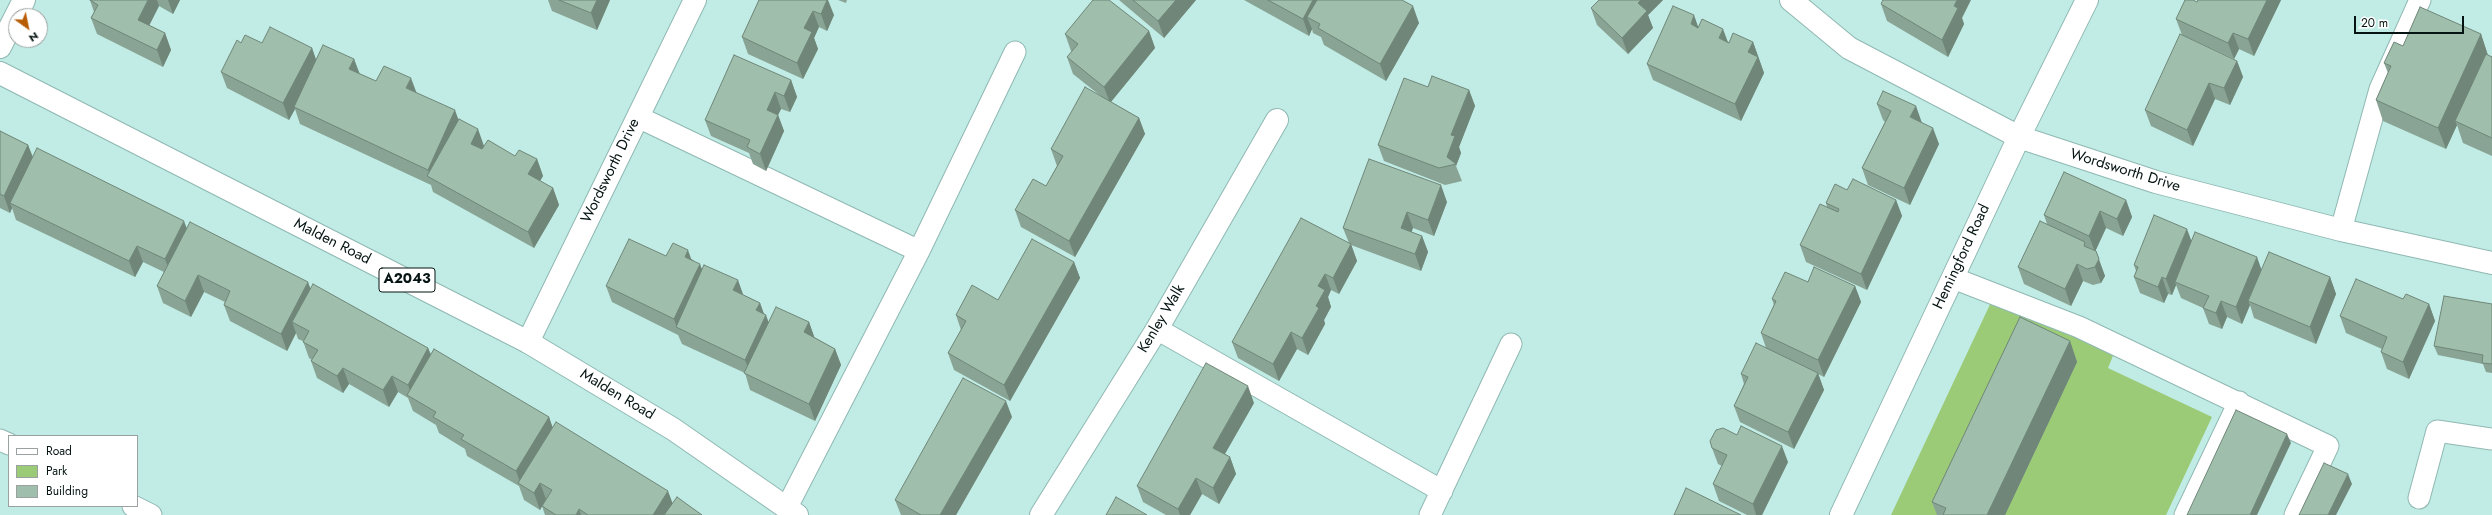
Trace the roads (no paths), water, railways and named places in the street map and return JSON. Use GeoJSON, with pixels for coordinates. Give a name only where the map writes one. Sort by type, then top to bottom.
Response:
{"type":"FeatureCollection","features":[{"type":"Feature","properties":{"kind":"street"},"geometry":{"type":"LineString","coordinates":[[0,47],[24,0]]}},
{"type":"Feature","properties":{"kind":"street","name":"Wordsworth Drive"},"geometry":{"type":"LineString","coordinates":[[528,342],[695,0]]}},
{"type":"Feature","properties":{"kind":"street","name":"Wordsworth Drive"},"geometry":{"type":"LineString","coordinates":[[1791,0],[1849,48],[2019,137],[2156,182],[2341,230],[2492,263]]}},
{"type":"Feature","properties":{"kind":"street","name":"Hemingford Road"},"geometry":{"type":"LineString","coordinates":[[1841,515],[2019,137],[2087,0]]}},
{"type":"Feature","properties":{"kind":"street","name":"Malden Road"},"geometry":{"type":"LineString","coordinates":[[0,73],[528,342],[673,429],[792,511]]}},
{"type":"Feature","properties":{"kind":"street","name":"Kenley Walk"},"geometry":{"type":"LineString","coordinates":[[1041,515],[1157,329],[1277,120]]}},
{"type":"Feature","properties":{"kind":"lane"},"geometry":{"type":"LineString","coordinates":[[2341,230],[2380,88],[2420,0]]}},
{"type":"Feature","properties":{"kind":"lane"},"geometry":{"type":"LineString","coordinates":[[792,511],[1015,52]]}},
{"type":"Feature","properties":{"kind":"lane"},"geometry":{"type":"LineString","coordinates":[[638,117],[919,251]]}},
{"type":"Feature","properties":{"kind":"lane"},"geometry":{"type":"LineString","coordinates":[[1953,278],[2079,327],[2239,402],[2328,446],[2295,515]]}},
{"type":"Feature","properties":{"kind":"lane"},"geometry":{"type":"LineString","coordinates":[[1157,329],[1442,491]]}},
{"type":"Feature","properties":{"kind":"lane"},"geometry":{"type":"LineString","coordinates":[[1430,515],[1511,344]]}},
{"type":"Feature","properties":{"kind":"lane"},"geometry":{"type":"LineString","coordinates":[[2185,515],[2239,402]]}},
{"type":"Feature","properties":{"kind":"lane"},"geometry":{"type":"LineString","coordinates":[[2419,498],[2437,431],[2492,439]]}},
{"type":"Feature","properties":{"kind":"lane"},"geometry":{"type":"LineString","coordinates":[[135,507],[151,515]]}}]}
